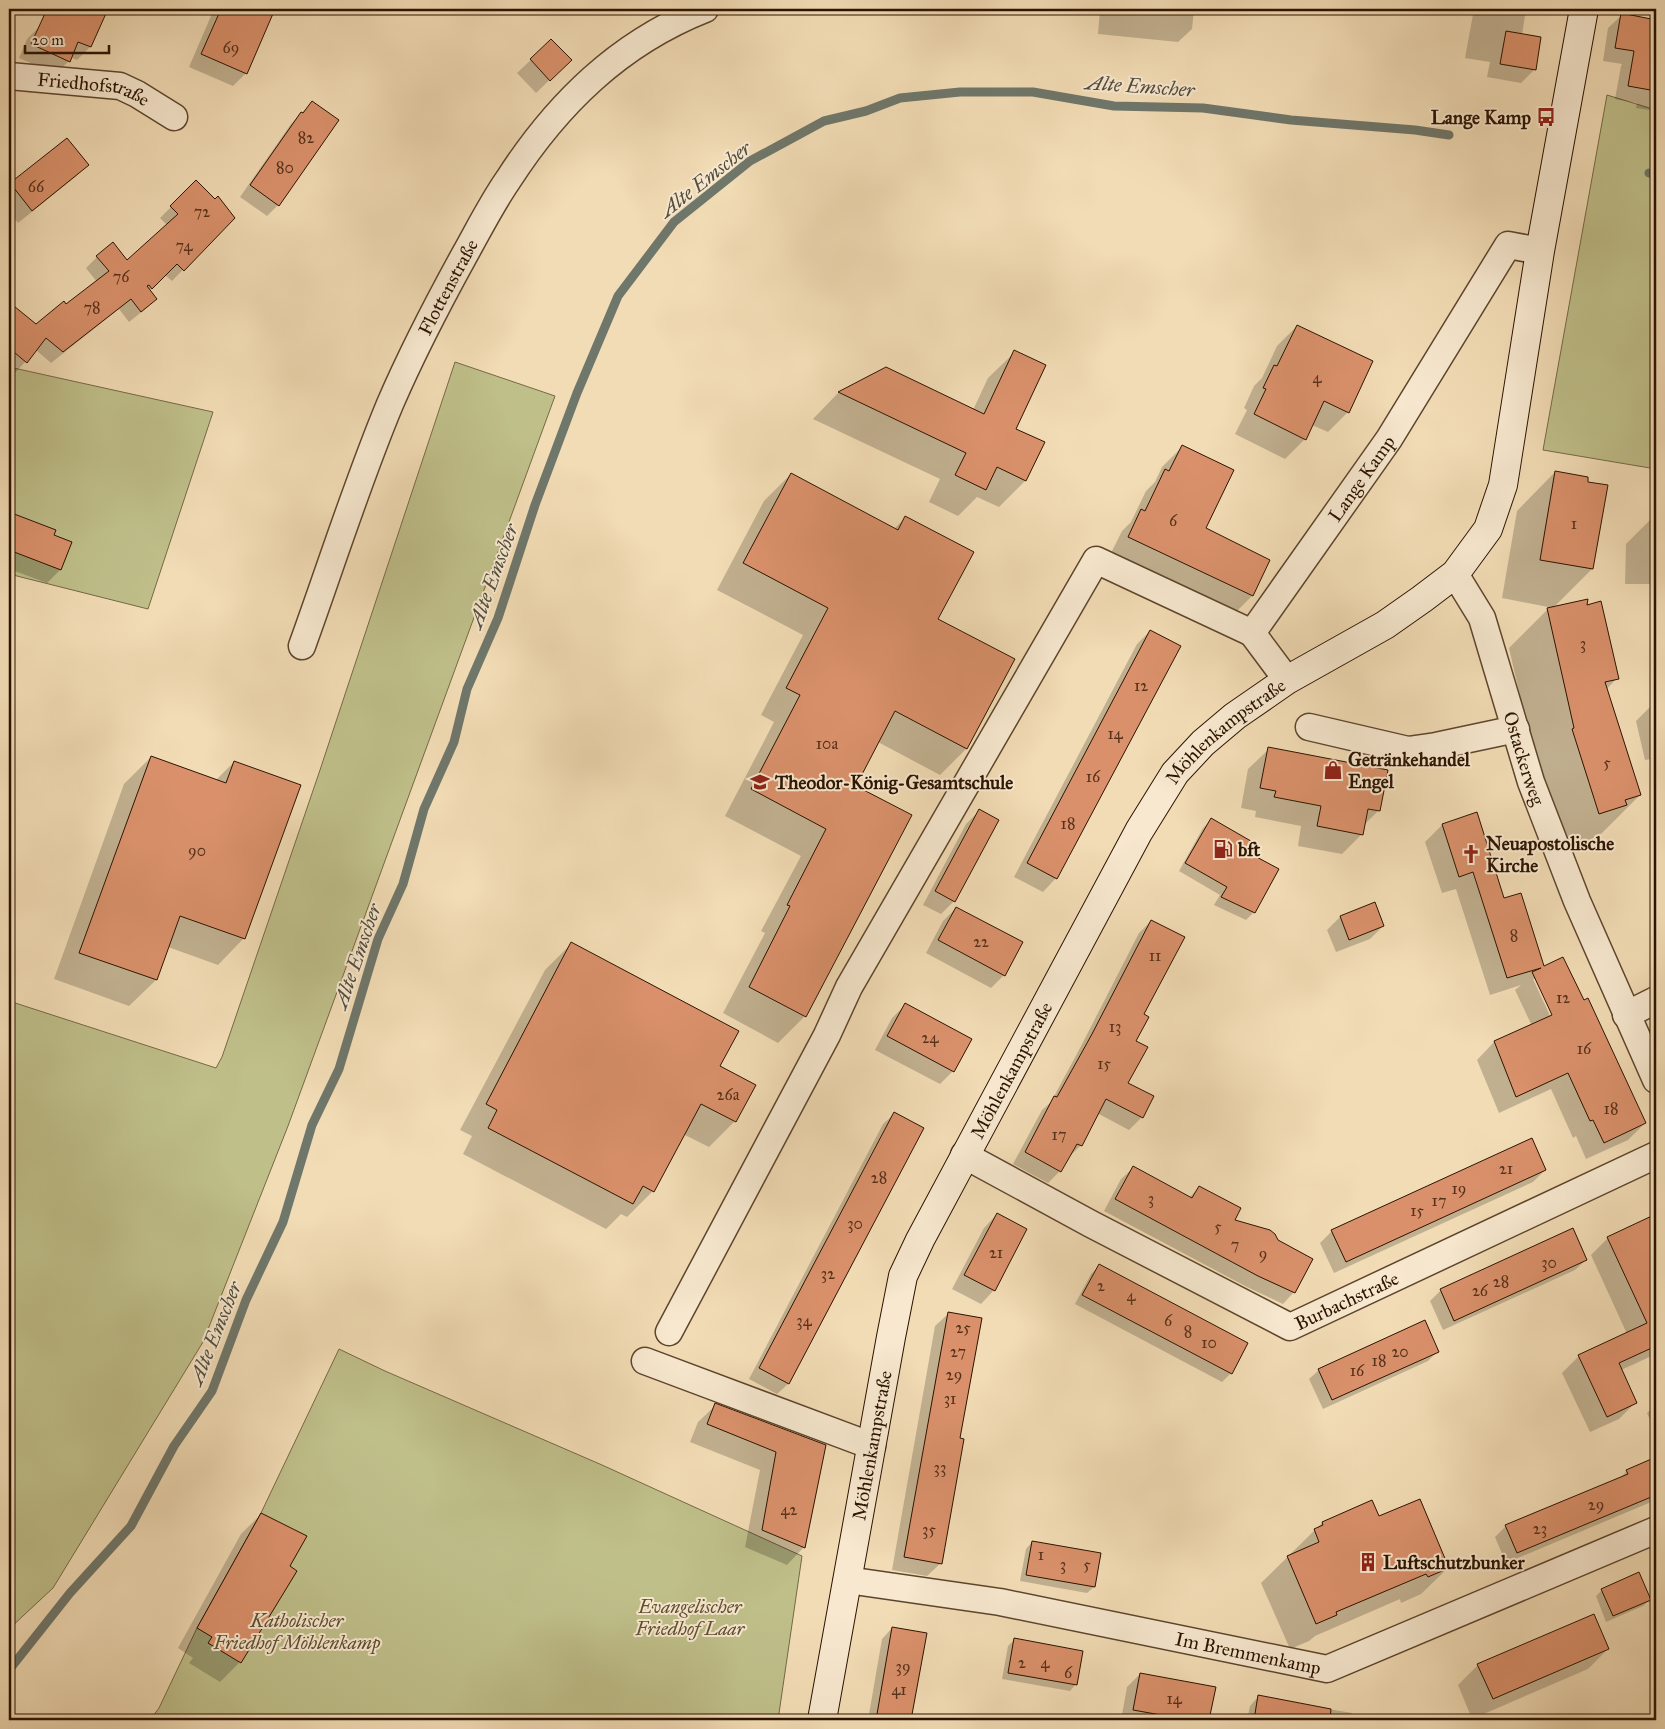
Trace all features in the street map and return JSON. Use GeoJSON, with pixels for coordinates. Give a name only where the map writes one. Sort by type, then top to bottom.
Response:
{"type":"FeatureCollection","features":[{"type":"Feature","properties":{"kind":"street","name":"Flottenstraße"},"geometry":{"type":"LineString","coordinates":[[302,646],[390,404],[443,293],[507,180],[569,100],[600,71],[630,48],[662,29],[705,9]]}},
{"type":"Feature","properties":{"kind":"street"},"geometry":{"type":"LineString","coordinates":[[1455,574],[1488,529],[1504,485],[1540,251],[1584,9]]}},
{"type":"Feature","properties":{"kind":"street","name":"Friedhofstraße"},"geometry":{"type":"LineString","coordinates":[[9,76],[120,86],[137,94],[174,117]]}},
{"type":"Feature","properties":{"kind":"street","name":"Lange Kamp"},"geometry":{"type":"LineString","coordinates":[[1252,633],[1389,438],[1508,245],[1540,251]]}},
{"type":"Feature","properties":{"kind":"street"},"geometry":{"type":"LineString","coordinates":[[669,1332],[827,1035],[849,987],[1096,560],[1252,633],[1287,680]]}},
{"type":"Feature","properties":{"kind":"street","name":"Möhlenkampstraße"},"geometry":{"type":"LineString","coordinates":[[822,1720],[903,1276],[964,1155],[1139,831],[1175,773],[1203,743],[1235,716],[1287,680],[1385,625],[1455,574]]}},
{"type":"Feature","properties":{"kind":"street","name":"Ostackerweg"},"geometry":{"type":"LineString","coordinates":[[1455,574],[1482,618],[1531,782],[1577,901],[1656,1080]]}},
{"type":"Feature","properties":{"kind":"street"},"geometry":{"type":"LineString","coordinates":[[1310,727],[1408,750],[1516,729]]}},
{"type":"Feature","properties":{"kind":"street"},"geometry":{"type":"LineString","coordinates":[[1626,1015],[1656,1000]]}},
{"type":"Feature","properties":{"kind":"street","name":"Burbachstraße"},"geometry":{"type":"LineString","coordinates":[[964,1155],[1290,1327],[1656,1155]]}},
{"type":"Feature","properties":{"kind":"street"},"geometry":{"type":"LineString","coordinates":[[645,1361],[872,1446]]}},
{"type":"Feature","properties":{"kind":"street","name":"Im Bremmenkamp"},"geometry":{"type":"LineString","coordinates":[[847,1580],[1000,1602],[1327,1669],[1656,1530]]}},
{"type":"Feature","properties":{"kind":"green space"},"geometry":{"type":"Polygon","coordinates":[[[1607,95],[1656,110],[1656,469],[1543,450],[1607,95]]]}},
{"type":"Feature","properties":{"kind":"green space"},"geometry":{"type":"Polygon","coordinates":[[[455,362],[555,396],[288,1126],[203,1342],[53,1588],[9,1629],[9,1001],[216,1068],[222,1057],[320,770],[455,362]]]}},
{"type":"Feature","properties":{"kind":"green space"},"geometry":{"type":"Polygon","coordinates":[[[9,367],[213,412],[148,609],[9,574],[9,367]]]}},
{"type":"Feature","properties":{"kind":"green space"},"geometry":{"type":"Polygon","coordinates":[[[339,1349],[802,1556],[778,1720],[150,1720],[159,1708],[197,1628],[261,1513],[339,1349]]]}},
{"type":"Feature","properties":{"kind":"building"},"geometry":{"type":"Polygon","coordinates":[[[47,9],[108,9],[91,47],[78,42],[70,62],[31,44],[47,9]]]}},
{"type":"Feature","properties":{"kind":"building"},"geometry":{"type":"Polygon","coordinates":[[[221,9],[275,9],[247,74],[201,54],[221,9]]]}},
{"type":"Feature","properties":{"kind":"building"},"geometry":{"type":"Polygon","coordinates":[[[1621,13],[1656,20],[1656,91],[1628,86],[1634,51],[1615,48],[1621,13]]]}},
{"type":"Feature","properties":{"kind":"building"},"geometry":{"type":"Polygon","coordinates":[[[1506,31],[1541,37],[1536,70],[1500,64],[1506,31]]]}},
{"type":"Feature","properties":{"kind":"building"},"geometry":{"type":"Polygon","coordinates":[[[551,39],[572,60],[550,81],[530,59],[551,39]]]}},
{"type":"Feature","properties":{"kind":"building"},"geometry":{"type":"Polygon","coordinates":[[[312,101],[339,120],[279,206],[250,185],[301,112],[303,113],[312,101]]]}},
{"type":"Feature","properties":{"kind":"building"},"geometry":{"type":"Polygon","coordinates":[[[67,138],[89,165],[32,211],[10,183],[67,138]]]}},
{"type":"Feature","properties":{"kind":"building"},"geometry":{"type":"Polygon","coordinates":[[[196,180],[215,199],[218,196],[235,218],[184,271],[177,264],[152,289],[149,285],[147,286],[157,299],[141,312],[131,299],[63,352],[46,338],[27,363],[9,348],[9,302],[36,324],[64,301],[66,304],[109,271],[96,256],[113,242],[127,260],[178,214],[170,206],[196,180]]]}},
{"type":"Feature","properties":{"kind":"building"},"geometry":{"type":"Polygon","coordinates":[[[1297,325],[1373,361],[1349,413],[1324,401],[1306,440],[1254,414],[1266,389],[1263,388],[1274,365],[1277,366],[1297,325]]]}},
{"type":"Feature","properties":{"kind":"building"},"geometry":{"type":"Polygon","coordinates":[[[1014,350],[1046,365],[1016,429],[1045,442],[1026,481],[997,467],[986,490],[955,475],[966,453],[838,392],[886,367],[984,414],[1014,350]]]}},
{"type":"Feature","properties":{"kind":"building"},"geometry":{"type":"Polygon","coordinates":[[[1182,445],[1234,470],[1206,528],[1270,560],[1253,596],[1128,537],[1141,509],[1145,511],[1165,469],[1169,471],[1182,445]]]}},
{"type":"Feature","properties":{"kind":"building"},"geometry":{"type":"Polygon","coordinates":[[[1555,471],[1588,477],[1588,482],[1608,485],[1593,569],[1540,560],[1555,471]]]}},
{"type":"Feature","properties":{"kind":"building"},"geometry":{"type":"Polygon","coordinates":[[[791,473],[898,530],[905,516],[974,552],[938,619],[1015,659],[967,749],[895,711],[856,786],[912,815],[806,1017],[749,987],[790,906],[787,905],[826,829],[751,789],[800,695],[786,688],[828,608],[743,563],[791,473]]]}},
{"type":"Feature","properties":{"kind":"building"},"geometry":{"type":"Polygon","coordinates":[[[9,512],[56,530],[54,535],[72,542],[61,570],[9,550],[9,512]]]}},
{"type":"Feature","properties":{"kind":"building"},"geometry":{"type":"Polygon","coordinates":[[[1588,599],[1587,605],[1601,601],[1619,679],[1605,682],[1641,795],[1625,800],[1627,805],[1599,814],[1572,729],[1574,728],[1547,608],[1588,599]]]}},
{"type":"Feature","properties":{"kind":"building"},"geometry":{"type":"Polygon","coordinates":[[[1150,630],[1181,646],[1057,879],[1027,863],[1150,630]]]}},
{"type":"Feature","properties":{"kind":"building"},"geometry":{"type":"Polygon","coordinates":[[[1268,747],[1388,770],[1380,811],[1368,809],[1363,835],[1317,826],[1321,806],[1274,797],[1276,791],[1260,788],[1268,747]]]}},
{"type":"Feature","properties":{"kind":"building"},"geometry":{"type":"Polygon","coordinates":[[[151,756],[226,783],[234,761],[301,785],[245,939],[180,916],[157,980],[79,953],[151,756]]]}},
{"type":"Feature","properties":{"kind":"building"},"geometry":{"type":"Polygon","coordinates":[[[979,809],[999,820],[955,902],[935,891],[979,809]]]}},
{"type":"Feature","properties":{"kind":"building"},"geometry":{"type":"Polygon","coordinates":[[[1477,812],[1504,898],[1521,893],[1544,966],[1563,957],[1584,1000],[1588,998],[1646,1123],[1604,1143],[1593,1120],[1590,1121],[1568,1073],[1516,1097],[1494,1041],[1552,1015],[1532,972],[1541,968],[1507,978],[1473,872],[1459,877],[1442,824],[1477,812]]]}},
{"type":"Feature","properties":{"kind":"building","name":"bft"},"geometry":{"type":"Polygon","coordinates":[[[1211,818],[1256,844],[1251,854],[1279,869],[1255,913],[1221,897],[1227,887],[1185,863],[1211,818]]]}},
{"type":"Feature","properties":{"kind":"building"},"geometry":{"type":"Polygon","coordinates":[[[1375,902],[1384,926],[1349,940],[1340,916],[1375,902]]]}},
{"type":"Feature","properties":{"kind":"building"},"geometry":{"type":"Polygon","coordinates":[[[956,907],[1023,942],[1005,976],[938,940],[956,907]]]}},
{"type":"Feature","properties":{"kind":"building"},"geometry":{"type":"Polygon","coordinates":[[[1151,920],[1185,937],[1144,1014],[1149,1017],[1136,1041],[1148,1047],[1128,1083],[1154,1096],[1143,1118],[1106,1099],[1082,1146],[1077,1144],[1061,1172],[1025,1152],[1054,1096],[1057,1097],[1092,1034],[1151,920]]]}},
{"type":"Feature","properties":{"kind":"building"},"geometry":{"type":"Polygon","coordinates":[[[571,942],[739,1031],[720,1066],[756,1085],[736,1122],[701,1104],[654,1192],[643,1186],[633,1204],[488,1128],[497,1110],[486,1104],[571,942]]]}},
{"type":"Feature","properties":{"kind":"building"},"geometry":{"type":"Polygon","coordinates":[[[905,1003],[972,1039],[954,1072],[887,1036],[905,1003]]]}},
{"type":"Feature","properties":{"kind":"building"},"geometry":{"type":"Polygon","coordinates":[[[894,1112],[924,1128],[789,1384],[759,1368],[894,1112]]]}},
{"type":"Feature","properties":{"kind":"building"},"geometry":{"type":"Polygon","coordinates":[[[1532,1138],[1546,1170],[1346,1262],[1331,1230],[1532,1138]]]}},
{"type":"Feature","properties":{"kind":"building"},"geometry":{"type":"Polygon","coordinates":[[[1133,1166],[1192,1198],[1199,1186],[1241,1208],[1235,1220],[1270,1230],[1278,1240],[1313,1259],[1295,1293],[1258,1276],[1115,1199],[1133,1166]]]}},
{"type":"Feature","properties":{"kind":"building"},"geometry":{"type":"Polygon","coordinates":[[[997,1213],[1027,1229],[995,1291],[964,1275],[997,1213]]]}},
{"type":"Feature","properties":{"kind":"building"},"geometry":{"type":"Polygon","coordinates":[[[1656,1214],[1656,1346],[1619,1363],[1637,1403],[1607,1417],[1578,1355],[1647,1323],[1607,1237],[1656,1214]]]}},
{"type":"Feature","properties":{"kind":"building"},"geometry":{"type":"Polygon","coordinates":[[[1573,1228],[1587,1260],[1454,1321],[1440,1289],[1573,1228]]]}},
{"type":"Feature","properties":{"kind":"building"},"geometry":{"type":"Polygon","coordinates":[[[1099,1264],[1248,1343],[1232,1374],[1082,1295],[1099,1264]]]}},
{"type":"Feature","properties":{"kind":"building"},"geometry":{"type":"Polygon","coordinates":[[[948,1312],[982,1318],[960,1438],[964,1439],[942,1564],[904,1557],[948,1312]]]}},
{"type":"Feature","properties":{"kind":"building"},"geometry":{"type":"Polygon","coordinates":[[[1425,1320],[1439,1352],[1332,1400],[1318,1369],[1425,1320]]]}},
{"type":"Feature","properties":{"kind":"building"},"geometry":{"type":"Polygon","coordinates":[[[715,1403],[826,1445],[805,1548],[762,1530],[776,1452],[707,1424],[715,1403]]]}},
{"type":"Feature","properties":{"kind":"building"},"geometry":{"type":"Polygon","coordinates":[[[1656,1457],[1656,1495],[1517,1553],[1505,1525],[1628,1474],[1626,1470],[1656,1457]]]}},
{"type":"Feature","properties":{"kind":"building","name":"Luftschutzbunker"},"geometry":{"type":"Polygon","coordinates":[[[1420,1499],[1449,1568],[1428,1577],[1426,1574],[1336,1612],[1337,1615],[1316,1624],[1287,1556],[1319,1542],[1314,1529],[1323,1525],[1322,1522],[1372,1500],[1379,1516],[1420,1499]]]}},
{"type":"Feature","properties":{"kind":"building"},"geometry":{"type":"Polygon","coordinates":[[[261,1513],[307,1536],[290,1566],[297,1571],[241,1663],[208,1643],[212,1637],[197,1628],[261,1513]]]}},
{"type":"Feature","properties":{"kind":"building"},"geometry":{"type":"Polygon","coordinates":[[[1032,1541],[1101,1553],[1095,1587],[1026,1575],[1032,1541]]]}},
{"type":"Feature","properties":{"kind":"building"},"geometry":{"type":"Polygon","coordinates":[[[1639,1572],[1651,1600],[1613,1616],[1601,1589],[1639,1572]]]}},
{"type":"Feature","properties":{"kind":"building"},"geometry":{"type":"Polygon","coordinates":[[[1594,1614],[1609,1649],[1493,1699],[1477,1664],[1594,1614]]]}},
{"type":"Feature","properties":{"kind":"building"},"geometry":{"type":"Polygon","coordinates":[[[892,1627],[927,1633],[911,1720],[876,1720],[892,1627]]]}},
{"type":"Feature","properties":{"kind":"building"},"geometry":{"type":"Polygon","coordinates":[[[1014,1638],[1083,1651],[1077,1685],[1008,1673],[1014,1638]]]}},
{"type":"Feature","properties":{"kind":"building"},"geometry":{"type":"Polygon","coordinates":[[[1140,1673],[1216,1687],[1209,1720],[1189,1720],[1133,1710],[1140,1673]]]}},
{"type":"Feature","properties":{"kind":"building"},"geometry":{"type":"Polygon","coordinates":[[[1258,1695],[1331,1709],[1330,1720],[1254,1720],[1258,1695]]]}},
{"type":"Feature","properties":{"kind":"waterway","name":"Alte Emscher"},"geometry":{"type":"LineString","coordinates":[[9,1670],[70,1593],[131,1526],[174,1446],[212,1391],[246,1300],[283,1222],[312,1125],[339,1069],[378,939],[403,884],[424,809],[454,742],[467,689],[498,618],[535,505],[577,393],[618,296],[674,222],[750,161],[824,121],[866,111],[900,98],[960,92],[1033,92],[1114,106],[1203,108],[1291,120],[1415,130],[1449,135]]}},
{"type":"Feature","properties":{"kind":"waterway","name":"Alte Emscher"},"geometry":{"type":"LineString","coordinates":[[1649,173],[1656,175]]}},
{"type":"Feature","properties":{"kind":"place","name":"Lange Kamp"},"geometry":{"type":"Point","coordinates":[1546,117]}},
{"type":"Feature","properties":{"kind":"place","name":"Getränkehandel Engel"},"geometry":{"type":"Point","coordinates":[1333,770]}},
{"type":"Feature","properties":{"kind":"place","name":"Theodor-König-Gesamtschule"},"geometry":{"type":"Point","coordinates":[760,782]}},
{"type":"Feature","properties":{"kind":"place","name":"bft"},"geometry":{"type":"Point","coordinates":[1223,849]}},
{"type":"Feature","properties":{"kind":"place","name":"Neuapostolische Kirche"},"geometry":{"type":"Point","coordinates":[1471,854]}},
{"type":"Feature","properties":{"kind":"place","name":"Luftschutzbunker"},"geometry":{"type":"Point","coordinates":[1368,1562]}},
{"type":"Feature","properties":{"kind":"park label","name":"Evangelischer Friedhof Laar"},"geometry":{"type":"Point","coordinates":[690,1617]}},
{"type":"Feature","properties":{"kind":"park label","name":"Katholischer Friedhof Möhlenkamp"},"geometry":{"type":"Point","coordinates":[297,1631]}}]}
